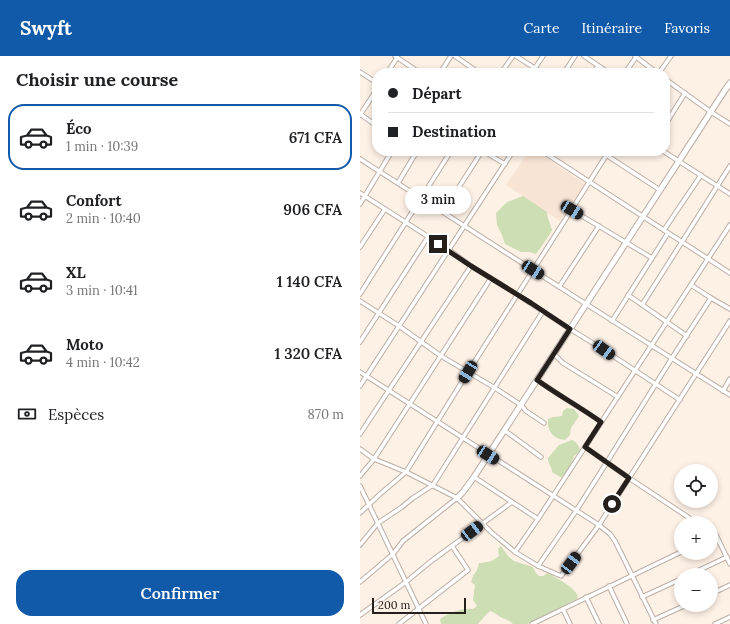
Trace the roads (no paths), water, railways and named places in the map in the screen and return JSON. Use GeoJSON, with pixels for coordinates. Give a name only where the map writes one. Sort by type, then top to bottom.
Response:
{"type":"FeatureCollection","features":[{"type":"Feature","properties":{"kind":"street"},"geometry":{"type":"LineString","coordinates":[[443,68],[451,56]]}},
{"type":"Feature","properties":{"kind":"street"},"geometry":{"type":"LineString","coordinates":[[455,56],[472,68]]}},
{"type":"Feature","properties":{"kind":"street"},"geometry":{"type":"LineString","coordinates":[[505,68],[513,56]]}},
{"type":"Feature","properties":{"kind":"street"},"geometry":{"type":"LineString","coordinates":[[516,56],[535,68],[543,56]]}},
{"type":"Feature","properties":{"kind":"street"},"geometry":{"type":"LineString","coordinates":[[567,68],[575,56]]}},
{"type":"Feature","properties":{"kind":"street"},"geometry":{"type":"LineString","coordinates":[[584,56],[601,68]]}},
{"type":"Feature","properties":{"kind":"street"},"geometry":{"type":"LineString","coordinates":[[628,68],[635,56],[651,68]]}},
{"type":"Feature","properties":{"kind":"street"},"geometry":{"type":"LineString","coordinates":[[662,68],[670,56]]}},
{"type":"Feature","properties":{"kind":"street"},"geometry":{"type":"LineString","coordinates":[[390,68],[396,57],[412,68]]}},
{"type":"Feature","properties":{"kind":"street"},"geometry":{"type":"LineString","coordinates":[[360,72],[372,80]]}},
{"type":"Feature","properties":{"kind":"street"},"geometry":{"type":"LineString","coordinates":[[670,82],[710,112],[730,124]]}},
{"type":"Feature","properties":{"kind":"street"},"geometry":{"type":"LineString","coordinates":[[360,582],[393,554],[403,541],[463,492],[521,406],[730,83]]}},
{"type":"Feature","properties":{"kind":"street"},"geometry":{"type":"LineString","coordinates":[[670,117],[685,93]]}},
{"type":"Feature","properties":{"kind":"street"},"geometry":{"type":"LineString","coordinates":[[372,97],[360,115],[372,123]]}},
{"type":"Feature","properties":{"kind":"street"},"geometry":{"type":"LineString","coordinates":[[670,155],[730,194]]}},
{"type":"Feature","properties":{"kind":"street"},"geometry":{"type":"LineString","coordinates":[[360,204],[389,156]]}},
{"type":"Feature","properties":{"kind":"street"},"geometry":{"type":"LineString","coordinates":[[398,183],[415,156]]}},
{"type":"Feature","properties":{"kind":"street"},"geometry":{"type":"LineString","coordinates":[[360,294],[448,156]]}},
{"type":"Feature","properties":{"kind":"street"},"geometry":{"type":"LineString","coordinates":[[444,212],[480,156]]}},
{"type":"Feature","properties":{"kind":"street"},"geometry":{"type":"LineString","coordinates":[[491,156],[505,164]]}},
{"type":"Feature","properties":{"kind":"street"},"geometry":{"type":"LineString","coordinates":[[360,386],[510,156]]}},
{"type":"Feature","properties":{"kind":"street"},"geometry":{"type":"LineString","coordinates":[[550,156],[730,273]]}},
{"type":"Feature","properties":{"kind":"street"},"geometry":{"type":"LineString","coordinates":[[360,513],[406,472],[605,156]]}},
{"type":"Feature","properties":{"kind":"street"},"geometry":{"type":"LineString","coordinates":[[608,156],[660,190]]}},
{"type":"Feature","properties":{"kind":"street"},"geometry":{"type":"LineString","coordinates":[[360,159],[730,395]]}},
{"type":"Feature","properties":{"kind":"street"},"geometry":{"type":"LineString","coordinates":[[642,305],[730,166]]}},
{"type":"Feature","properties":{"kind":"street"},"geometry":{"type":"LineString","coordinates":[[664,230],[701,175]]}},
{"type":"Feature","properties":{"kind":"street"},"geometry":{"type":"LineString","coordinates":[[360,193],[680,400]]}},
{"type":"Feature","properties":{"kind":"street"},"geometry":{"type":"LineString","coordinates":[[360,247],[384,209]]}},
{"type":"Feature","properties":{"kind":"street"},"geometry":{"type":"LineString","coordinates":[[572,210],[652,258]]}},
{"type":"Feature","properties":{"kind":"street"},"geometry":{"type":"LineString","coordinates":[[515,552],[730,225]]}},
{"type":"Feature","properties":{"kind":"street"},"geometry":{"type":"LineString","coordinates":[[559,287],[599,226]]}},
{"type":"Feature","properties":{"kind":"street"},"geometry":{"type":"LineString","coordinates":[[726,231],[730,234]]}},
{"type":"Feature","properties":{"kind":"street"},"geometry":{"type":"LineString","coordinates":[[612,320],[668,233]]}},
{"type":"Feature","properties":{"kind":"street"},"geometry":{"type":"LineString","coordinates":[[360,342],[428,237]]}},
{"type":"Feature","properties":{"kind":"street"},"geometry":{"type":"LineString","coordinates":[[360,434],[471,266]]}},
{"type":"Feature","properties":{"kind":"street"},"geometry":{"type":"LineString","coordinates":[[360,476],[374,459],[491,278]]}},
{"type":"Feature","properties":{"kind":"street"},"geometry":{"type":"LineString","coordinates":[[691,285],[730,309]]}},
{"type":"Feature","properties":{"kind":"street"},"geometry":{"type":"LineString","coordinates":[[628,295],[687,336]]}},
{"type":"Feature","properties":{"kind":"street"},"geometry":{"type":"LineString","coordinates":[[538,566],[607,462],[711,298]]}},
{"type":"Feature","properties":{"kind":"street"},"geometry":{"type":"LineString","coordinates":[[360,301],[399,326],[440,356],[495,388],[544,423]]}},
{"type":"Feature","properties":{"kind":"street"},"geometry":{"type":"LineString","coordinates":[[360,545],[378,523],[413,498],[433,486],[543,311]]}},
{"type":"Feature","properties":{"kind":"street"},"geometry":{"type":"LineString","coordinates":[[360,450],[374,459],[406,472],[457,498],[482,524],[515,552],[538,566],[561,576],[599,525],[730,321]]}},
{"type":"Feature","properties":{"kind":"street"},"geometry":{"type":"LineString","coordinates":[[554,354],[564,363],[618,397]]}},
{"type":"Feature","properties":{"kind":"street"},"geometry":{"type":"LineString","coordinates":[[360,372],[576,510],[610,534],[615,541],[656,624]]}},
{"type":"Feature","properties":{"kind":"street"},"geometry":{"type":"LineString","coordinates":[[722,390],[730,379]]}},
{"type":"Feature","properties":{"kind":"street"},"geometry":{"type":"LineString","coordinates":[[537,380],[601,422]]}},
{"type":"Feature","properties":{"kind":"street"},"geometry":{"type":"LineString","coordinates":[[504,430],[541,456]]}},
{"type":"Feature","properties":{"kind":"street"},"geometry":{"type":"LineString","coordinates":[[585,447],[687,516]]}},
{"type":"Feature","properties":{"kind":"street"},"geometry":{"type":"LineString","coordinates":[[474,477],[538,519]]}},
{"type":"Feature","properties":{"kind":"street"},"geometry":{"type":"LineString","coordinates":[[360,486],[426,624]]}},
{"type":"Feature","properties":{"kind":"street"},"geometry":{"type":"LineString","coordinates":[[360,615],[512,502]]}},
{"type":"Feature","properties":{"kind":"street"},"geometry":{"type":"LineString","coordinates":[[718,540],[730,564]]}},
{"type":"Feature","properties":{"kind":"street"},"geometry":{"type":"LineString","coordinates":[[399,624],[468,570],[452,546]]}},
{"type":"Feature","properties":{"kind":"street"},"geometry":{"type":"LineString","coordinates":[[532,624],[540,622],[586,597],[674,555]]}},
{"type":"Feature","properties":{"kind":"street"},"geometry":{"type":"LineString","coordinates":[[704,568],[727,557]]}},
{"type":"Feature","properties":{"kind":"street"},"geometry":{"type":"LineString","coordinates":[[642,597],[674,582]]}},
{"type":"Feature","properties":{"kind":"street"},"geometry":{"type":"LineString","coordinates":[[718,591],[730,585]]}},
{"type":"Feature","properties":{"kind":"street"},"geometry":{"type":"LineString","coordinates":[[609,586],[627,624]]}},
{"type":"Feature","properties":{"kind":"street"},"geometry":{"type":"LineString","coordinates":[[586,597],[599,624]]}},
{"type":"Feature","properties":{"kind":"street"},"geometry":{"type":"LineString","coordinates":[[563,609],[570,624]]}},
{"type":"Feature","properties":{"kind":"street"},"geometry":{"type":"LineString","coordinates":[[654,620],[674,611]]}},
{"type":"Feature","properties":{"kind":"street"},"geometry":{"type":"LineString","coordinates":[[715,624],[730,617]]}}]}
